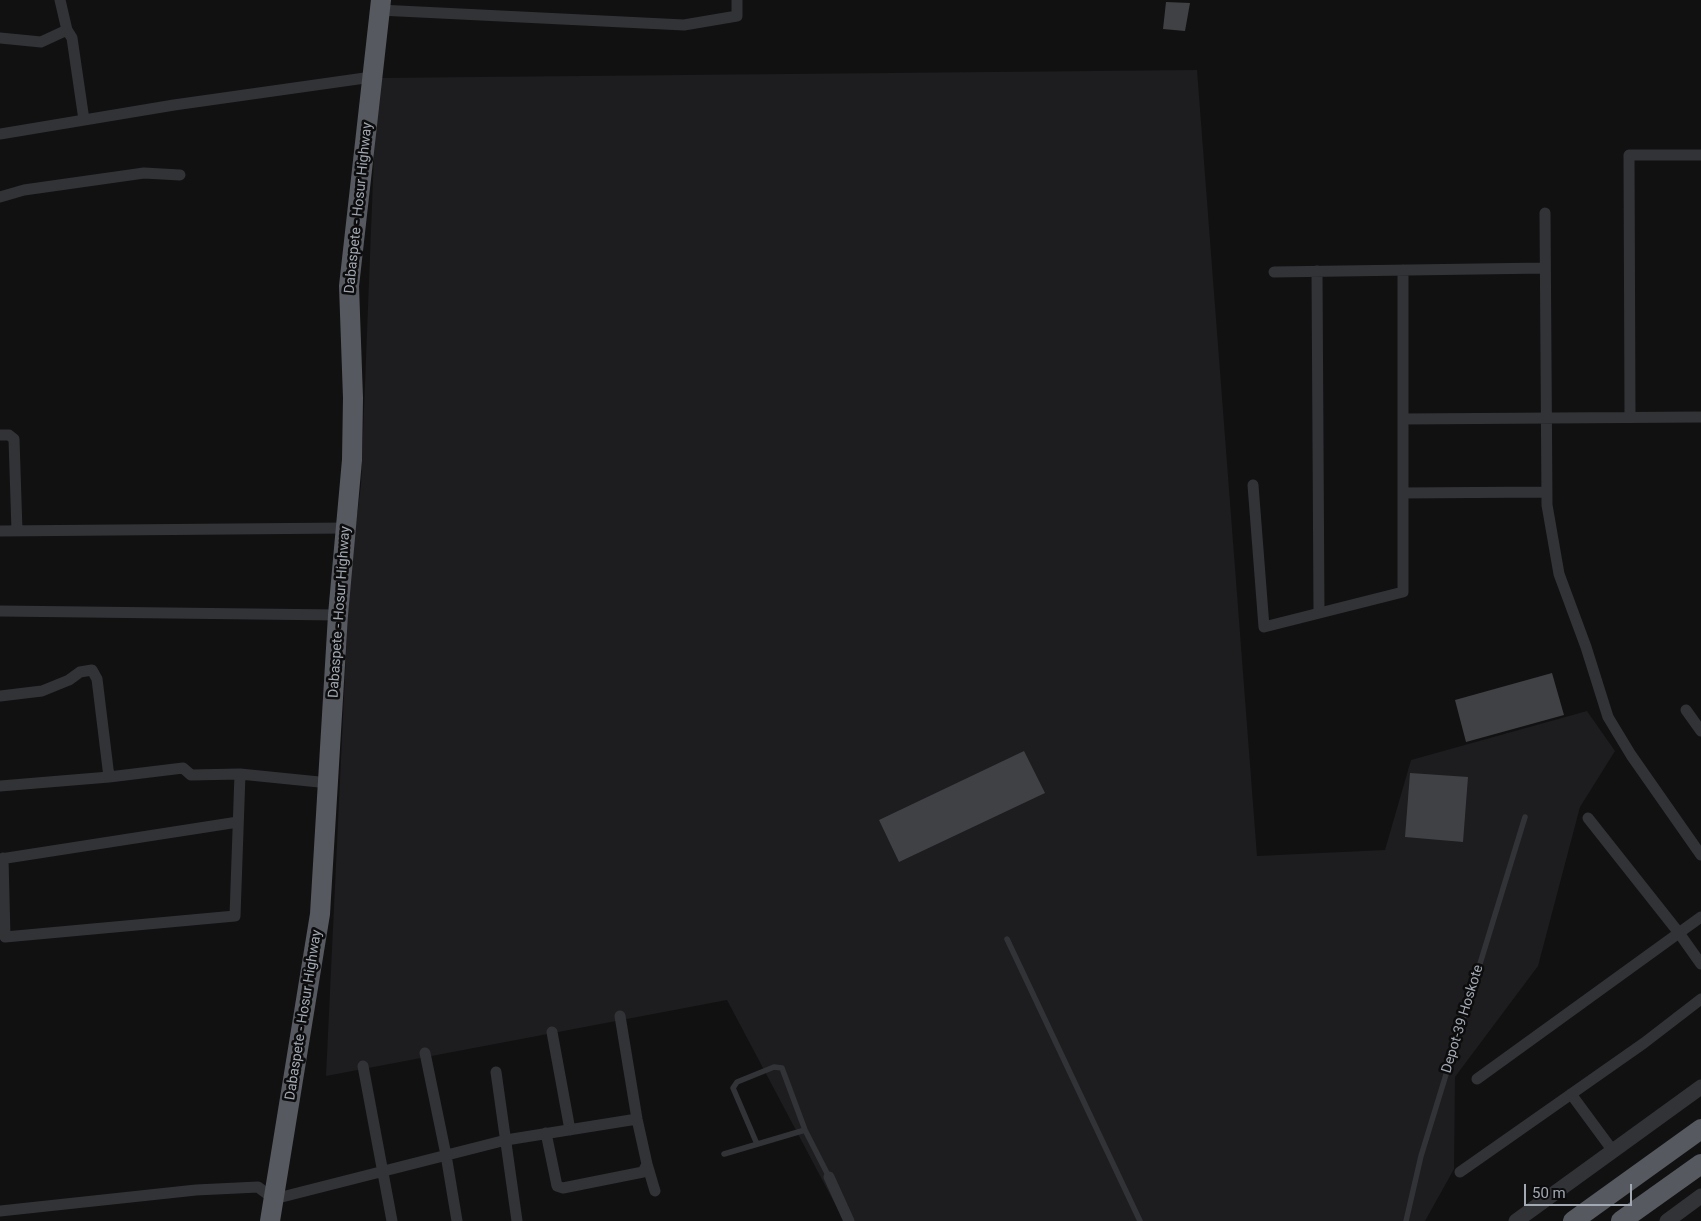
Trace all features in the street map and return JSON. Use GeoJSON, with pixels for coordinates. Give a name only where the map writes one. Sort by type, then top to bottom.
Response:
{"type":"FeatureCollection","features":[{"type":"Feature","properties":{"kind":"highway","name":"Dabaspete - Hosur Highway"},"geometry":{"type":"LineString","coordinates":[[270,1221],[320,914],[338,616],[352,460],[353,398],[349,286],[380,5]]}},
{"type":"Feature","properties":{"kind":"highway"},"geometry":{"type":"LineString","coordinates":[[1573,1221],[1701,1129]]}},
{"type":"Feature","properties":{"kind":"highway"},"geometry":{"type":"LineString","coordinates":[[1621,1221],[1701,1164]]}},
{"type":"Feature","properties":{"kind":"street"},"geometry":{"type":"LineString","coordinates":[[60,0],[67,30],[72,38],[84,120]]}},
{"type":"Feature","properties":{"kind":"street"},"geometry":{"type":"LineString","coordinates":[[380,5],[684,25],[737,16],[737,0]]}},
{"type":"Feature","properties":{"kind":"street"},"geometry":{"type":"LineString","coordinates":[[0,38],[41,42],[67,30]]}},
{"type":"Feature","properties":{"kind":"street"},"geometry":{"type":"LineString","coordinates":[[0,134],[184,104],[372,77]]}},
{"type":"Feature","properties":{"kind":"street"},"geometry":{"type":"LineString","coordinates":[[1630,417],[1629,155],[1701,155]]}},
{"type":"Feature","properties":{"kind":"street"},"geometry":{"type":"LineString","coordinates":[[0,197],[24,190],[144,173],[180,175]]}},
{"type":"Feature","properties":{"kind":"street"},"geometry":{"type":"LineString","coordinates":[[1545,214],[1547,505],[1559,574],[1586,647],[1608,717],[1631,754],[1701,854]]}},
{"type":"Feature","properties":{"kind":"street"},"geometry":{"type":"LineString","coordinates":[[1274,272],[1545,268]]}},
{"type":"Feature","properties":{"kind":"street"},"geometry":{"type":"LineString","coordinates":[[1253,485],[1264,627],[1404,592],[1403,270]]}},
{"type":"Feature","properties":{"kind":"street"},"geometry":{"type":"LineString","coordinates":[[1317,272],[1319,614]]}},
{"type":"Feature","properties":{"kind":"street"},"geometry":{"type":"LineString","coordinates":[[1403,419],[1701,417]]}},
{"type":"Feature","properties":{"kind":"street"},"geometry":{"type":"LineString","coordinates":[[0,435],[9,435],[14,439],[17,531]]}},
{"type":"Feature","properties":{"kind":"street"},"geometry":{"type":"LineString","coordinates":[[1404,493],[1547,492]]}},
{"type":"Feature","properties":{"kind":"street"},"geometry":{"type":"LineString","coordinates":[[0,530],[346,528]]}},
{"type":"Feature","properties":{"kind":"street"},"geometry":{"type":"LineString","coordinates":[[0,611],[338,616]]}},
{"type":"Feature","properties":{"kind":"street"},"geometry":{"type":"LineString","coordinates":[[0,696],[42,691],[69,680],[80,672],[92,670],[98,679],[109,777]]}},
{"type":"Feature","properties":{"kind":"street"},"geometry":{"type":"LineString","coordinates":[[1686,710],[1701,731]]}},
{"type":"Feature","properties":{"kind":"street"},"geometry":{"type":"LineString","coordinates":[[0,786],[109,777],[183,768],[191,775],[240,774],[329,782]]}},
{"type":"Feature","properties":{"kind":"street"},"geometry":{"type":"LineString","coordinates":[[238,822],[1,859],[2,939],[235,916],[240,774]]}},
{"type":"Feature","properties":{"kind":"street"},"geometry":{"type":"LineString","coordinates":[[1588,818],[1679,933],[1701,964]]}},
{"type":"Feature","properties":{"kind":"street"},"geometry":{"type":"LineString","coordinates":[[1477,1079],[1701,917]]}},
{"type":"Feature","properties":{"kind":"street"},"geometry":{"type":"LineString","coordinates":[[1460,1172],[1644,1043],[1701,1000]]}},
{"type":"Feature","properties":{"kind":"street"},"geometry":{"type":"LineString","coordinates":[[620,1016],[637,1119],[655,1191]]}},
{"type":"Feature","properties":{"kind":"street"},"geometry":{"type":"LineString","coordinates":[[552,1032],[570,1130]]}},
{"type":"Feature","properties":{"kind":"street"},"geometry":{"type":"LineString","coordinates":[[425,1053],[446,1155],[457,1221]]}},
{"type":"Feature","properties":{"kind":"street"},"geometry":{"type":"LineString","coordinates":[[363,1066],[392,1221]]}},
{"type":"Feature","properties":{"kind":"street"},"geometry":{"type":"LineString","coordinates":[[496,1072],[517,1221]]}},
{"type":"Feature","properties":{"kind":"street"},"geometry":{"type":"LineString","coordinates":[[1516,1221],[1701,1087]]}},
{"type":"Feature","properties":{"kind":"street"},"geometry":{"type":"LineString","coordinates":[[1571,1094],[1613,1151]]}},
{"type":"Feature","properties":{"kind":"street"},"geometry":{"type":"LineString","coordinates":[[0,1211],[196,1190],[258,1187],[274,1198],[506,1140],[637,1119]]}},
{"type":"Feature","properties":{"kind":"street"},"geometry":{"type":"LineString","coordinates":[[546,1133],[557,1186],[563,1188],[643,1172],[647,1164]]}},
{"type":"Feature","properties":{"kind":"street"},"geometry":{"type":"LineString","coordinates":[[829,1177],[849,1221]]}},
{"type":"Feature","properties":{"kind":"street"},"geometry":{"type":"LineString","coordinates":[[1667,1221],[1701,1196]]}},
{"type":"Feature","properties":{"kind":"street"},"geometry":{"type":"LineString","coordinates":[[0,1206],[1,1221]]}},
{"type":"Feature","properties":{"kind":"lane","name":"Depot-39 Hoskote"},"geometry":{"type":"LineString","coordinates":[[1406,1221],[1422,1156],[1524,817]]}},
{"type":"Feature","properties":{"kind":"lane"},"geometry":{"type":"LineString","coordinates":[[1007,939],[1140,1221]]}},
{"type":"Feature","properties":{"kind":"lane"},"geometry":{"type":"LineString","coordinates":[[756,1144],[733,1088],[738,1082],[774,1067],[782,1068],[805,1130],[829,1177]]}},
{"type":"Feature","properties":{"kind":"lane"},"geometry":{"type":"LineString","coordinates":[[724,1154],[805,1130]]}},
{"type":"Feature","properties":{"kind":"shaded area"},"geometry":{"type":"Polygon","coordinates":[[[1197,70],[1257,856],[1385,850],[1411,760],[1587,711],[1615,751],[1580,807],[1538,966],[1455,1077],[1454,1169],[1425,1221],[844,1221],[727,1000],[326,1076],[350,569],[361,485],[377,78],[1197,70]]]}},
{"type":"Feature","properties":{"kind":"building"},"geometry":{"type":"Polygon","coordinates":[[[1166,2],[1190,3],[1185,31],[1163,29],[1166,2]]]}},
{"type":"Feature","properties":{"kind":"building"},"geometry":{"type":"Polygon","coordinates":[[[1552,673],[1564,715],[1466,742],[1455,700],[1552,673]]]}},
{"type":"Feature","properties":{"kind":"building"},"geometry":{"type":"Polygon","coordinates":[[[1024,751],[1045,793],[899,862],[879,820],[1024,751]]]}},
{"type":"Feature","properties":{"kind":"building"},"geometry":{"type":"Polygon","coordinates":[[[1410,773],[1468,777],[1463,842],[1405,837],[1410,773]]]}}]}
